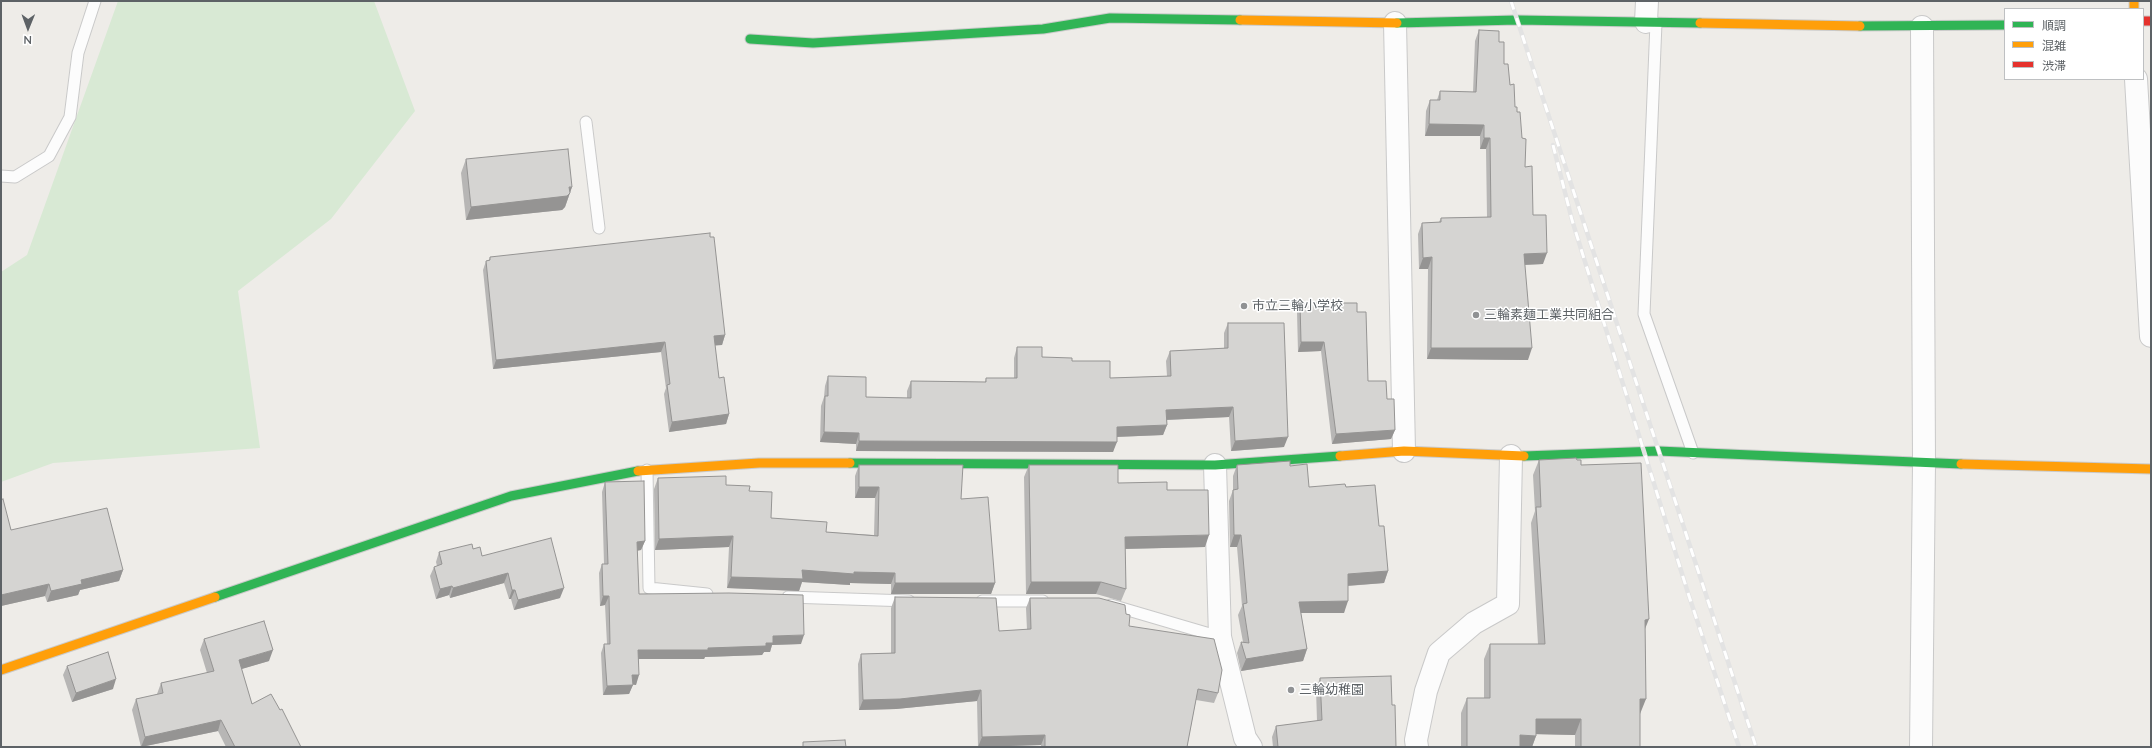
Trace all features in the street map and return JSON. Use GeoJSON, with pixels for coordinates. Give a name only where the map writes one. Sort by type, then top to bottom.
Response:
{"type":"FeatureCollection","features":[{"type":"Feature","properties":{"kind":"street"},"geometry":{"type":"LineString","coordinates":[[1647,1],[1651,23]]}},
{"type":"Feature","properties":{"kind":"street"},"geometry":{"type":"LineString","coordinates":[[1107,7],[1110,18]]}},
{"type":"Feature","properties":{"kind":"street"},"geometry":{"type":"LineString","coordinates":[[750,39],[821,42],[1043,30],[1110,18],[1396,23],[1517,20],[1922,27],[2004,25]]}},
{"type":"Feature","properties":{"kind":"street"},"geometry":{"type":"LineString","coordinates":[[1396,23],[1404,451]]}},
{"type":"Feature","properties":{"kind":"street"},"geometry":{"type":"LineString","coordinates":[[1921,747],[1924,463],[1922,27]]}},
{"type":"Feature","properties":{"kind":"street"},"geometry":{"type":"LineString","coordinates":[[2136,80],[2151,336]]}},
{"type":"Feature","properties":{"kind":"street"},"geometry":{"type":"LineString","coordinates":[[1,670],[511,496],[629,472],[647,470],[759,463],[1215,465],[1404,451],[1511,456],[1658,451],[1924,463],[2151,469]]}},
{"type":"Feature","properties":{"kind":"street"},"geometry":{"type":"LineString","coordinates":[[1417,747],[1416,740],[1426,690],[1439,653],[1474,623],[1508,604],[1511,456]]}},
{"type":"Feature","properties":{"kind":"street"},"geometry":{"type":"LineString","coordinates":[[1215,465],[1220,637],[1246,738],[1251,747]]}},
{"type":"Feature","properties":{"kind":"lane"},"geometry":{"type":"LineString","coordinates":[[1,176],[15,177],[49,156],[70,117],[78,53],[95,1]]}},
{"type":"Feature","properties":{"kind":"lane"},"geometry":{"type":"LineString","coordinates":[[1651,23],[1644,314],[1693,453]]}},
{"type":"Feature","properties":{"kind":"lane"},"geometry":{"type":"LineString","coordinates":[[586,122],[599,228]]}},
{"type":"Feature","properties":{"kind":"lane"},"geometry":{"type":"LineString","coordinates":[[647,470],[649,588],[718,594]]}},
{"type":"Feature","properties":{"kind":"lane"},"geometry":{"type":"LineString","coordinates":[[773,596],[923,601]]}},
{"type":"Feature","properties":{"kind":"lane"},"geometry":{"type":"LineString","coordinates":[[970,601],[1057,601]]}},
{"type":"Feature","properties":{"kind":"lane"},"geometry":{"type":"LineString","coordinates":[[1104,603],[1220,637]]}},
{"type":"Feature","properties":{"kind":"green space"},"geometry":{"type":"Polygon","coordinates":[[[118,1],[374,1],[415,111],[331,219],[238,291],[260,448],[53,463],[1,482],[1,272],[27,255],[118,1]]]}},
{"type":"Feature","properties":{"kind":"building"},"geometry":{"type":"Polygon","coordinates":[[[1479,30],[1499,31],[1499,42],[1504,42],[1504,64],[1508,64],[1510,85],[1514,84],[1515,107],[1517,107],[1517,112],[1520,112],[1522,138],[1526,139],[1525,167],[1532,166],[1533,215],[1546,215],[1547,253],[1524,254],[1532,348],[1431,348],[1432,257],[1423,258],[1422,223],[1441,222],[1441,218],[1491,217],[1490,138],[1484,138],[1484,125],[1429,124],[1430,100],[1440,100],[1440,91],[1476,92],[1479,30]]]}},
{"type":"Feature","properties":{"kind":"building"},"geometry":{"type":"Polygon","coordinates":[[[568,149],[572,187],[569,187],[570,193],[567,196],[471,207],[466,159],[568,149]]]}},
{"type":"Feature","properties":{"kind":"building"},"geometry":{"type":"Polygon","coordinates":[[[710,233],[710,237],[714,237],[725,335],[714,336],[719,378],[724,377],[729,414],[672,422],[667,385],[670,384],[665,342],[496,360],[486,261],[490,260],[490,257],[710,233]]]}},
{"type":"Feature","properties":{"kind":"building"},"geometry":{"type":"Polygon","coordinates":[[[1300,303],[1357,303],[1357,312],[1366,312],[1368,381],[1386,381],[1387,399],[1394,399],[1395,430],[1336,434],[1324,342],[1301,342],[1300,303]]]}},
{"type":"Feature","properties":{"kind":"building"},"geometry":{"type":"Polygon","coordinates":[[[1228,323],[1284,323],[1288,437],[1235,441],[1233,407],[1166,410],[1167,425],[1117,427],[1117,442],[859,441],[859,433],[824,432],[825,396],[828,396],[828,376],[866,377],[866,397],[911,398],[911,381],[986,382],[986,378],[1017,378],[1017,347],[1042,347],[1042,357],[1072,358],[1072,361],[1110,361],[1110,378],[1171,376],[1170,351],[1228,348],[1228,323]]]}},
{"type":"Feature","properties":{"kind":"building"},"geometry":{"type":"Polygon","coordinates":[[[1576,458],[1577,460],[1581,460],[1581,465],[1641,463],[1649,619],[1645,620],[1646,699],[1640,699],[1640,747],[1581,747],[1581,719],[1536,719],[1536,736],[1520,735],[1520,747],[1467,747],[1467,698],[1490,698],[1490,644],[1545,644],[1536,507],[1541,507],[1539,460],[1576,458]]]}},
{"type":"Feature","properties":{"kind":"building"},"geometry":{"type":"Polygon","coordinates":[[[1290,461],[1290,466],[1307,464],[1309,487],[1345,484],[1346,487],[1375,485],[1379,526],[1384,526],[1388,571],[1348,574],[1348,601],[1299,602],[1307,649],[1246,659],[1241,642],[1249,643],[1243,604],[1247,603],[1241,535],[1234,535],[1233,490],[1238,489],[1237,465],[1290,461]]]}},
{"type":"Feature","properties":{"kind":"building"},"geometry":{"type":"Polygon","coordinates":[[[859,465],[963,465],[961,499],[988,497],[995,583],[895,583],[895,573],[854,572],[854,574],[802,570],[803,579],[731,577],[733,536],[659,539],[658,478],[726,476],[726,485],[750,486],[749,491],[772,492],[771,518],[827,522],[826,532],[878,536],[879,487],[859,487],[859,465]]]}},
{"type":"Feature","properties":{"kind":"building"},"geometry":{"type":"Polygon","coordinates":[[[1029,465],[1118,465],[1118,483],[1167,482],[1167,490],[1208,490],[1209,535],[1125,537],[1126,589],[1101,582],[1031,582],[1029,465]]]}},
{"type":"Feature","properties":{"kind":"building"},"geometry":{"type":"Polygon","coordinates":[[[644,481],[645,541],[637,542],[639,594],[729,593],[803,595],[804,635],[773,636],[773,643],[766,643],[766,646],[708,648],[708,650],[638,650],[639,675],[632,675],[633,685],[607,686],[604,644],[610,644],[609,596],[603,596],[602,564],[608,564],[605,482],[644,481]]]}},
{"type":"Feature","properties":{"kind":"building"},"geometry":{"type":"Polygon","coordinates":[[[3,499],[11,530],[107,508],[123,570],[81,580],[82,584],[51,591],[49,584],[1,595],[1,500],[3,499]]]}},
{"type":"Feature","properties":{"kind":"building"},"geometry":{"type":"Polygon","coordinates":[[[551,538],[564,588],[518,600],[515,590],[512,590],[508,573],[453,588],[452,586],[440,589],[434,567],[442,564],[439,552],[472,544],[473,549],[480,547],[482,556],[551,538]]]}},
{"type":"Feature","properties":{"kind":"building"},"geometry":{"type":"Polygon","coordinates":[[[895,597],[996,598],[999,631],[1031,629],[1030,598],[1099,598],[1125,605],[1126,614],[1130,615],[1129,626],[1214,639],[1222,670],[1218,693],[1198,689],[1187,747],[1045,747],[1045,735],[982,737],[981,690],[900,699],[863,700],[861,654],[895,653],[895,597]]]}},
{"type":"Feature","properties":{"kind":"building"},"geometry":{"type":"Polygon","coordinates":[[[264,621],[273,650],[239,660],[252,704],[271,694],[280,710],[282,709],[301,747],[235,747],[221,720],[145,737],[136,699],[163,693],[161,683],[214,671],[204,639],[264,621]]]}},
{"type":"Feature","properties":{"kind":"building"},"geometry":{"type":"Polygon","coordinates":[[[108,652],[116,679],[76,693],[67,666],[108,652]]]}},
{"type":"Feature","properties":{"kind":"building"},"geometry":{"type":"Polygon","coordinates":[[[1391,676],[1392,705],[1395,705],[1396,747],[1278,747],[1276,726],[1322,720],[1320,678],[1391,676]]]}},
{"type":"Feature","properties":{"kind":"building"},"geometry":{"type":"Polygon","coordinates":[[[845,740],[846,747],[803,747],[803,742],[845,740]]]}},
{"type":"Feature","properties":{"kind":"railway"},"geometry":{"type":"LineString","coordinates":[[1511,1],[1756,747]]}},
{"type":"Feature","properties":{"kind":"railway"},"geometry":{"type":"LineString","coordinates":[[1553,145],[1572,220],[1688,593],[1739,747]]}},
{"type":"Feature","properties":{"kind":"traffic: fast"},"geometry":{"type":"LineString","coordinates":[[750,39],[813,43],[1043,29],[1110,18],[1240,20]]}},
{"type":"Feature","properties":{"kind":"traffic: fast"},"geometry":{"type":"LineString","coordinates":[[1397,23],[1517,20],[1700,23]]}},
{"type":"Feature","properties":{"kind":"traffic: fast"},"geometry":{"type":"LineString","coordinates":[[1860,26],[2004,25]]}},
{"type":"Feature","properties":{"kind":"traffic: fast"},"geometry":{"type":"LineString","coordinates":[[1524,456],[1658,451],[1961,464]]}},
{"type":"Feature","properties":{"kind":"traffic: fast"},"geometry":{"type":"LineString","coordinates":[[850,463],[1215,465],[1340,456]]}},
{"type":"Feature","properties":{"kind":"traffic: fast"},"geometry":{"type":"LineString","coordinates":[[215,597],[511,496],[638,471]]}},
{"type":"Feature","properties":{"kind":"traffic: slow"},"geometry":{"type":"LineString","coordinates":[[2134,1],[2134,8]]}},
{"type":"Feature","properties":{"kind":"traffic: slow"},"geometry":{"type":"LineString","coordinates":[[1240,20],[1397,23]]}},
{"type":"Feature","properties":{"kind":"traffic: slow"},"geometry":{"type":"LineString","coordinates":[[1700,23],[1860,26]]}},
{"type":"Feature","properties":{"kind":"traffic: slow"},"geometry":{"type":"LineString","coordinates":[[1340,456],[1404,451],[1524,456]]}},
{"type":"Feature","properties":{"kind":"traffic: slow"},"geometry":{"type":"LineString","coordinates":[[638,471],[759,463],[850,463]]}},
{"type":"Feature","properties":{"kind":"traffic: slow"},"geometry":{"type":"LineString","coordinates":[[1961,464],[2151,469]]}},
{"type":"Feature","properties":{"kind":"traffic: slow"},"geometry":{"type":"LineString","coordinates":[[1,670],[215,597]]}},
{"type":"Feature","properties":{"kind":"traffic: jam"},"geometry":{"type":"LineString","coordinates":[[2144,21],[2151,21]]}},
{"type":"Feature","properties":{"kind":"place","name":"市立三輪小学校"},"geometry":{"type":"Point","coordinates":[1244,306]}},
{"type":"Feature","properties":{"kind":"place","name":"三輪素麺工業共同組合"},"geometry":{"type":"Point","coordinates":[1476,315]}},
{"type":"Feature","properties":{"kind":"place","name":"三輪幼稚園"},"geometry":{"type":"Point","coordinates":[1291,690]}}]}
